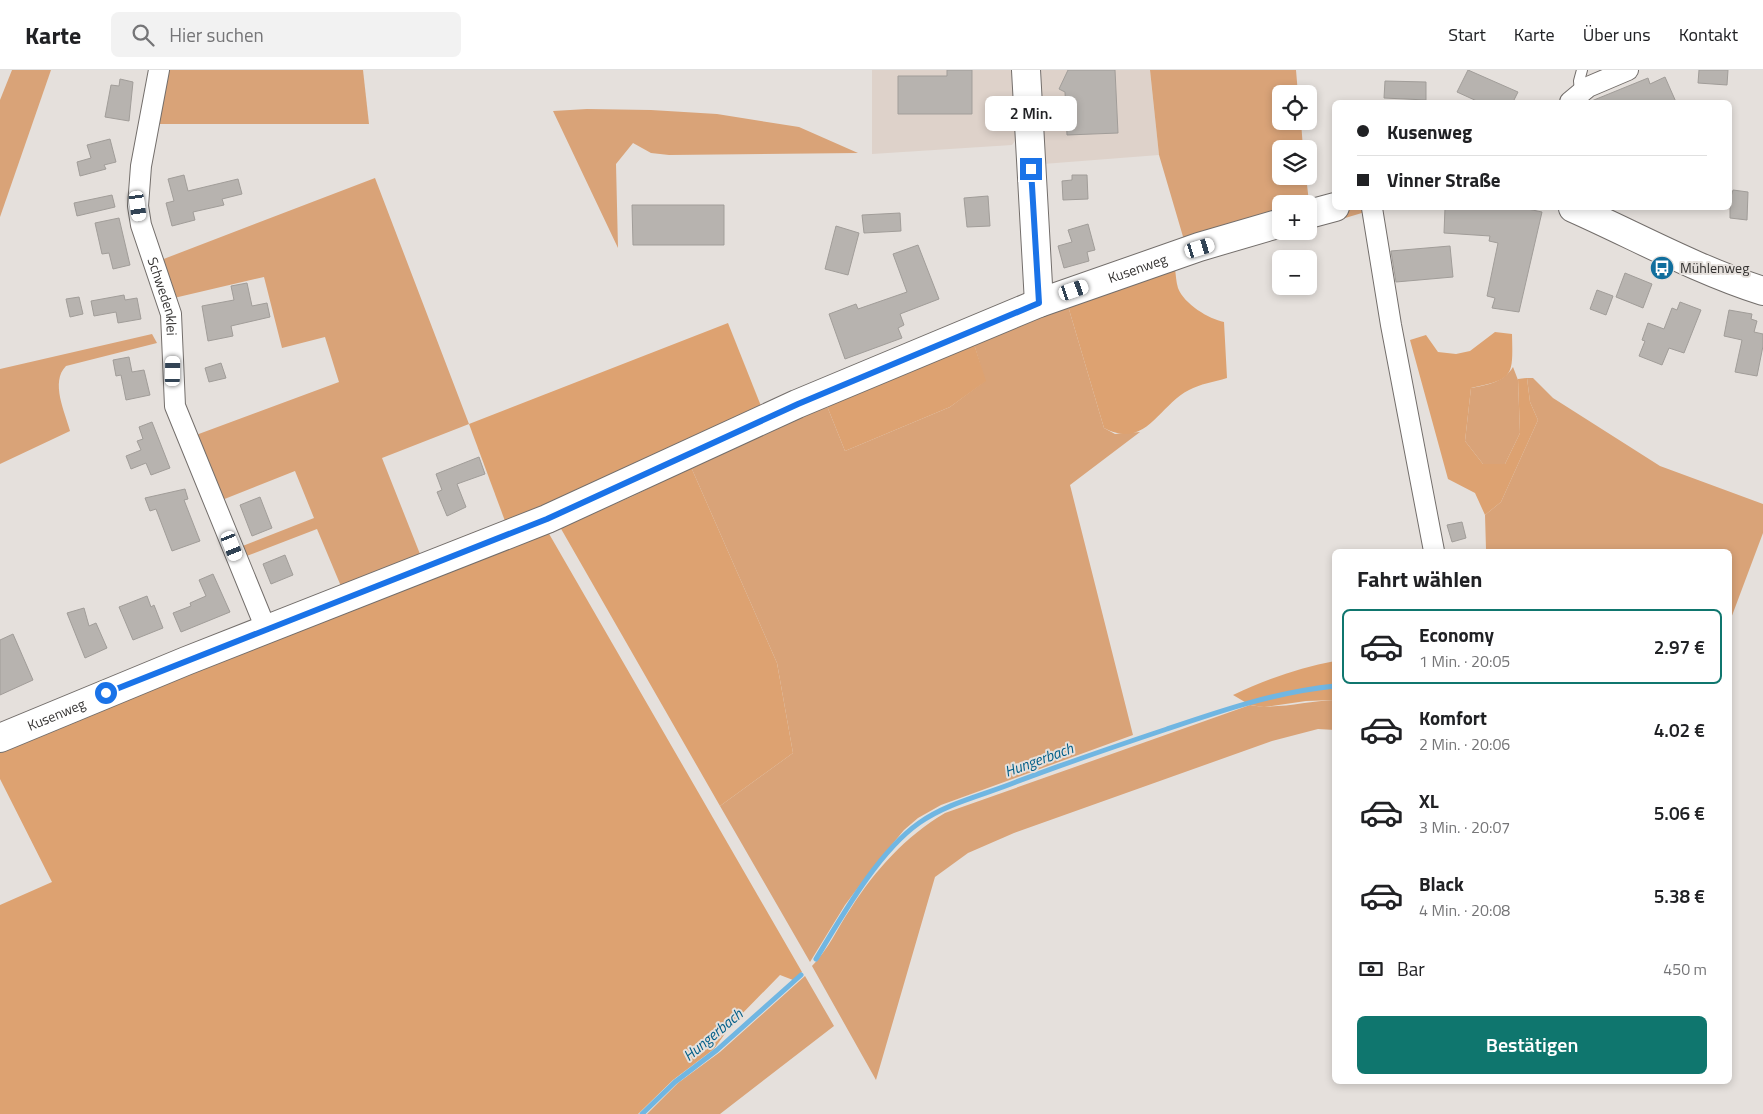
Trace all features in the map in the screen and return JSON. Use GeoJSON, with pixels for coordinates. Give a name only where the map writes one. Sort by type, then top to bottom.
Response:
{"type":"FeatureCollection","features":[{"type":"Feature","properties":{"kind":"street","name":"Schwedenklei"},"geometry":{"type":"LineString","coordinates":[[159,70],[141,166],[138,206],[141,225],[171,314],[174,406],[266,629]]}},
{"type":"Feature","properties":{"kind":"street"},"geometry":{"type":"LineString","coordinates":[[1026,70],[1039,303]]}},
{"type":"Feature","properties":{"kind":"street"},"geometry":{"type":"LineString","coordinates":[[1575,97],[1628,70]]}},
{"type":"Feature","properties":{"kind":"street"},"geometry":{"type":"LineString","coordinates":[[1317,212],[1332,207]]}},
{"type":"Feature","properties":{"kind":"street"},"geometry":{"type":"LineString","coordinates":[[1372,210],[1391,326],[1434,549]]}},
{"type":"Feature","properties":{"kind":"street"},"geometry":{"type":"LineString","coordinates":[[1577,210],[1687,263],[1727,280],[1763,291]]}},
{"type":"Feature","properties":{"kind":"street","name":"Kusenweg"},"geometry":{"type":"LineString","coordinates":[[0,738],[266,629],[547,519],[798,404],[1039,303],[1200,248],[1272,226]]}},
{"type":"Feature","properties":{"kind":"lane"},"geometry":{"type":"LineString","coordinates":[[1575,97],[1582,70]]}},
{"type":"Feature","properties":{"kind":"shaded area"},"geometry":{"type":"Polygon","coordinates":[[[12,70],[51,70],[0,217],[0,100],[12,70]]]}},
{"type":"Feature","properties":{"kind":"shaded area"},"geometry":{"type":"Polygon","coordinates":[[[167,70],[363,70],[369,124],[157,124],[167,70]]]}},
{"type":"Feature","properties":{"kind":"shaded area"},"geometry":{"type":"Polygon","coordinates":[[[872,70],[1013,70],[1018,137],[1012,145],[872,154],[872,70]]]}},
{"type":"Feature","properties":{"kind":"shaded area"},"geometry":{"type":"Polygon","coordinates":[[[1038,70],[1150,70],[1159,155],[1043,164],[1038,70]]]}},
{"type":"Feature","properties":{"kind":"shaded area"},"geometry":{"type":"Polygon","coordinates":[[[1150,70],[1296,70],[1297,85],[1272,85],[1272,130],[1302,130],[1302,140],[1272,140],[1272,185],[1307,185],[1308,195],[1272,195],[1272,218],[1184,240],[1159,155],[1150,70]]]}},
{"type":"Feature","properties":{"kind":"shaded area"},"geometry":{"type":"Polygon","coordinates":[[[587,109],[717,114],[799,127],[858,153],[669,155],[651,153],[633,143],[616,164],[618,248],[553,111],[587,109]]]}},
{"type":"Feature","properties":{"kind":"shaded area"},"geometry":{"type":"Polygon","coordinates":[[[375,178],[469,424],[382,458],[420,554],[477,531],[477,535],[343,591],[317,529],[244,557],[240,547],[314,518],[295,471],[222,500],[196,435],[339,382],[325,337],[282,348],[264,277],[174,298],[161,260],[375,178]]]}},
{"type":"Feature","properties":{"kind":"shaded area"},"geometry":{"type":"Polygon","coordinates":[[[1332,195],[1332,200],[1317,202],[1317,200],[1332,195]]]}},
{"type":"Feature","properties":{"kind":"shaded area"},"geometry":{"type":"Polygon","coordinates":[[[1346,210],[1364,210],[1365,212],[1317,227],[1317,219],[1346,210]]]}},
{"type":"Feature","properties":{"kind":"shaded area"},"geometry":{"type":"Polygon","coordinates":[[[1272,233],[1272,240],[1137,280],[1068,306],[1104,428],[1115,434],[1140,432],[1070,485],[1133,735],[941,805],[918,818],[904,830],[845,905],[810,962],[720,806],[793,753],[777,663],[691,467],[631,497],[560,527],[562,519],[749,433],[1064,301],[1272,233]],[[974,344],[827,406],[845,451],[950,407],[985,381],[974,344]]]}},
{"type":"Feature","properties":{"kind":"shaded area"},"geometry":{"type":"Polygon","coordinates":[[[1175,269],[1178,288],[1186,300],[1204,314],[1224,322],[1227,378],[1189,390],[1178,397],[1141,430],[1131,434],[1118,433],[1104,428],[1068,306],[1175,269]]]}},
{"type":"Feature","properties":{"kind":"shaded area"},"geometry":{"type":"Polygon","coordinates":[[[728,323],[761,406],[620,473],[505,521],[469,424],[728,323]]]}},
{"type":"Feature","properties":{"kind":"shaded area"},"geometry":{"type":"Polygon","coordinates":[[[1495,332],[1512,334],[1511,368],[1508,374],[1496,382],[1471,388],[1465,441],[1483,464],[1505,464],[1520,433],[1518,379],[1527,378],[1530,402],[1538,420],[1501,502],[1485,515],[1475,493],[1448,479],[1410,340],[1426,335],[1438,352],[1456,354],[1470,351],[1495,332]]]}},
{"type":"Feature","properties":{"kind":"shaded area"},"geometry":{"type":"Polygon","coordinates":[[[152,334],[157,343],[66,366],[61,373],[59,389],[70,431],[0,464],[0,369],[152,334]]]}},
{"type":"Feature","properties":{"kind":"shaded area"},"geometry":{"type":"Polygon","coordinates":[[[974,344],[986,381],[950,407],[845,451],[827,406],[974,344]]]}},
{"type":"Feature","properties":{"kind":"shaded area"},"geometry":{"type":"Polygon","coordinates":[[[1513,367],[1518,380],[1520,433],[1505,464],[1483,464],[1465,441],[1471,388],[1489,384],[1500,379],[1513,367]]]}},
{"type":"Feature","properties":{"kind":"shaded area"},"geometry":{"type":"Polygon","coordinates":[[[1527,378],[1533,378],[1553,398],[1660,466],[1763,504],[1763,533],[1732,616],[1732,549],[1486,549],[1485,515],[1501,502],[1538,420],[1530,402],[1527,378]]]}},
{"type":"Feature","properties":{"kind":"shaded area"},"geometry":{"type":"Polygon","coordinates":[[[691,467],[777,663],[793,753],[720,806],[560,527],[631,497],[691,467]]]}},
{"type":"Feature","properties":{"kind":"shaded area"},"geometry":{"type":"Polygon","coordinates":[[[548,532],[802,972],[793,980],[780,975],[732,1024],[714,1049],[673,1080],[638,1114],[0,1114],[0,905],[52,882],[0,779],[0,753],[102,708],[548,532]]]}},
{"type":"Feature","properties":{"kind":"shaded area"},"geometry":{"type":"Polygon","coordinates":[[[1332,662],[1332,700],[1306,701],[1264,707],[1250,705],[1233,695],[1258,684],[1309,667],[1332,662]]]}},
{"type":"Feature","properties":{"kind":"shaded area"},"geometry":{"type":"Polygon","coordinates":[[[1332,700],[1332,730],[1318,729],[1272,741],[1014,833],[968,853],[935,877],[876,1080],[812,966],[823,953],[851,908],[881,867],[917,832],[945,813],[1250,705],[1281,706],[1332,700]]]}},
{"type":"Feature","properties":{"kind":"shaded area"},"geometry":{"type":"Polygon","coordinates":[[[805,976],[834,1026],[720,1114],[647,1114],[678,1083],[720,1052],[805,976]]]}},
{"type":"Feature","properties":{"kind":"building"},"geometry":{"type":"Polygon","coordinates":[[[947,70],[972,70],[972,114],[898,114],[898,76],[947,76],[947,70]]]}},
{"type":"Feature","properties":{"kind":"building"},"geometry":{"type":"Polygon","coordinates":[[[1068,70],[1115,70],[1118,133],[1067,135],[1065,92],[1059,89],[1068,70]]]}},
{"type":"Feature","properties":{"kind":"building"},"geometry":{"type":"Polygon","coordinates":[[[1468,70],[1518,92],[1514,100],[1475,100],[1457,92],[1468,70]]]}},
{"type":"Feature","properties":{"kind":"building"},"geometry":{"type":"Polygon","coordinates":[[[1699,70],[1728,70],[1727,85],[1698,83],[1699,70]]]}},
{"type":"Feature","properties":{"kind":"building"},"geometry":{"type":"Polygon","coordinates":[[[1665,77],[1675,100],[1594,100],[1648,78],[1650,84],[1665,77]]]}},
{"type":"Feature","properties":{"kind":"building"},"geometry":{"type":"Polygon","coordinates":[[[120,79],[133,82],[129,121],[105,117],[111,85],[119,86],[120,79]]]}},
{"type":"Feature","properties":{"kind":"building"},"geometry":{"type":"Polygon","coordinates":[[[1385,81],[1426,82],[1426,100],[1384,98],[1385,81]]]}},
{"type":"Feature","properties":{"kind":"building"},"geometry":{"type":"Polygon","coordinates":[[[110,139],[116,162],[104,165],[106,169],[80,176],[77,162],[91,158],[87,145],[110,139]]]}},
{"type":"Feature","properties":{"kind":"building"},"geometry":{"type":"Polygon","coordinates":[[[184,175],[188,191],[238,179],[242,194],[222,199],[224,205],[193,212],[195,220],[172,226],[166,203],[174,201],[168,179],[184,175]]]}},
{"type":"Feature","properties":{"kind":"building"},"geometry":{"type":"Polygon","coordinates":[[[1072,175],[1087,175],[1088,199],[1063,200],[1062,181],[1072,180],[1072,175]]]}},
{"type":"Feature","properties":{"kind":"building"},"geometry":{"type":"Polygon","coordinates":[[[1733,190],[1748,192],[1747,220],[1730,218],[1733,190]]]}},
{"type":"Feature","properties":{"kind":"building"},"geometry":{"type":"Polygon","coordinates":[[[112,195],[115,207],[77,216],[74,203],[112,195]]]}},
{"type":"Feature","properties":{"kind":"building"},"geometry":{"type":"Polygon","coordinates":[[[988,196],[990,226],[967,227],[964,198],[988,196]]]}},
{"type":"Feature","properties":{"kind":"building"},"geometry":{"type":"Polygon","coordinates":[[[632,205],[724,205],[724,245],[633,245],[632,205]]]}},
{"type":"Feature","properties":{"kind":"building"},"geometry":{"type":"Polygon","coordinates":[[[1445,210],[1532,210],[1542,212],[1519,312],[1492,308],[1495,298],[1487,296],[1498,243],[1489,241],[1490,236],[1444,233],[1445,210]]]}},
{"type":"Feature","properties":{"kind":"building"},"geometry":{"type":"Polygon","coordinates":[[[900,213],[901,231],[864,233],[862,215],[900,213]]]}},
{"type":"Feature","properties":{"kind":"building"},"geometry":{"type":"Polygon","coordinates":[[[119,218],[130,265],[113,269],[109,253],[102,254],[95,223],[119,218]]]}},
{"type":"Feature","properties":{"kind":"building"},"geometry":{"type":"Polygon","coordinates":[[[1088,224],[1095,250],[1087,252],[1089,261],[1064,268],[1058,246],[1072,242],[1068,230],[1088,224]]]}},
{"type":"Feature","properties":{"kind":"building"},"geometry":{"type":"Polygon","coordinates":[[[836,226],[859,233],[848,275],[825,269],[836,226]]]}},
{"type":"Feature","properties":{"kind":"building"},"geometry":{"type":"Polygon","coordinates":[[[918,245],[939,299],[900,314],[904,325],[898,328],[902,338],[845,359],[829,314],[856,304],[858,309],[907,292],[893,254],[918,245]]]}},
{"type":"Feature","properties":{"kind":"building"},"geometry":{"type":"Polygon","coordinates":[[[1450,246],[1453,277],[1396,282],[1391,251],[1450,246]]]}},
{"type":"Feature","properties":{"kind":"building"},"geometry":{"type":"Polygon","coordinates":[[[1625,273],[1652,284],[1643,308],[1616,297],[1625,273]]]}},
{"type":"Feature","properties":{"kind":"building"},"geometry":{"type":"Polygon","coordinates":[[[247,283],[252,306],[267,303],[270,317],[231,326],[233,336],[208,341],[202,306],[234,300],[231,286],[247,283]]]}},
{"type":"Feature","properties":{"kind":"building"},"geometry":{"type":"Polygon","coordinates":[[[1597,290],[1613,296],[1606,315],[1590,309],[1597,290]]]}},
{"type":"Feature","properties":{"kind":"building"},"geometry":{"type":"Polygon","coordinates":[[[124,295],[125,300],[137,298],[141,319],[118,323],[116,312],[94,316],[91,301],[124,295]]]}},
{"type":"Feature","properties":{"kind":"building"},"geometry":{"type":"Polygon","coordinates":[[[79,297],[83,314],[70,317],[66,299],[79,297]]]}},
{"type":"Feature","properties":{"kind":"building"},"geometry":{"type":"Polygon","coordinates":[[[1680,302],[1701,310],[1684,353],[1669,348],[1662,365],[1639,356],[1645,341],[1642,340],[1648,323],[1664,329],[1672,308],[1677,310],[1680,302]]]}},
{"type":"Feature","properties":{"kind":"building"},"geometry":{"type":"Polygon","coordinates":[[[1729,310],[1752,314],[1751,319],[1757,321],[1754,332],[1763,334],[1763,346],[1757,376],[1735,372],[1742,340],[1724,336],[1729,310]]]}},
{"type":"Feature","properties":{"kind":"building"},"geometry":{"type":"Polygon","coordinates":[[[129,357],[132,372],[144,370],[150,395],[126,400],[121,375],[116,376],[113,360],[129,357]]]}},
{"type":"Feature","properties":{"kind":"building"},"geometry":{"type":"Polygon","coordinates":[[[221,363],[226,378],[209,382],[205,368],[221,363]]]}},
{"type":"Feature","properties":{"kind":"building"},"geometry":{"type":"Polygon","coordinates":[[[152,422],[170,468],[151,475],[146,463],[131,469],[126,456],[141,450],[137,441],[143,439],[139,427],[152,422]]]}},
{"type":"Feature","properties":{"kind":"building"},"geometry":{"type":"Polygon","coordinates":[[[479,457],[485,474],[457,484],[466,507],[447,516],[437,492],[442,490],[436,474],[479,457]]]}},
{"type":"Feature","properties":{"kind":"building"},"geometry":{"type":"Polygon","coordinates":[[[185,489],[188,499],[184,500],[200,541],[172,551],[156,509],[150,511],[145,498],[185,489]]]}},
{"type":"Feature","properties":{"kind":"building"},"geometry":{"type":"Polygon","coordinates":[[[260,497],[272,528],[252,536],[240,505],[260,497]]]}},
{"type":"Feature","properties":{"kind":"building"},"geometry":{"type":"Polygon","coordinates":[[[1462,522],[1466,538],[1452,542],[1447,525],[1462,522]]]}},
{"type":"Feature","properties":{"kind":"building"},"geometry":{"type":"Polygon","coordinates":[[[285,555],[293,575],[271,584],[263,564],[285,555]]]}},
{"type":"Feature","properties":{"kind":"building"},"geometry":{"type":"Polygon","coordinates":[[[213,574],[230,612],[181,632],[173,613],[191,606],[190,603],[206,596],[199,580],[213,574]]]}},
{"type":"Feature","properties":{"kind":"building"},"geometry":{"type":"Polygon","coordinates":[[[147,596],[151,607],[154,605],[163,628],[133,640],[119,607],[147,596]]]}},
{"type":"Feature","properties":{"kind":"building"},"geometry":{"type":"Polygon","coordinates":[[[84,608],[89,626],[96,623],[107,648],[85,658],[67,613],[84,608]]]}},
{"type":"Feature","properties":{"kind":"building"},"geometry":{"type":"Polygon","coordinates":[[[13,634],[33,680],[0,695],[0,640],[13,634]]]}},
{"type":"Feature","properties":{"kind":"waterway","name":"Hungerbach"},"geometry":{"type":"LineString","coordinates":[[816,959],[849,905],[889,850],[919,823],[941,810],[1110,748],[1209,715],[1271,697],[1332,686]]}},
{"type":"Feature","properties":{"kind":"waterway","name":"Hungerbach"},"geometry":{"type":"LineString","coordinates":[[642,1114],[675,1082],[717,1050],[801,975]]}},
{"type":"Feature","properties":{"kind":"place","name":"Mühlenweg"},"geometry":{"type":"Point","coordinates":[1662,268]}},
{"type":"Feature","properties":{"kind":"route"},"geometry":{"type":"LineString","coordinates":[[106,693],[345,597],[547,519],[798,404],[1039,303],[1031,169]]}}]}
